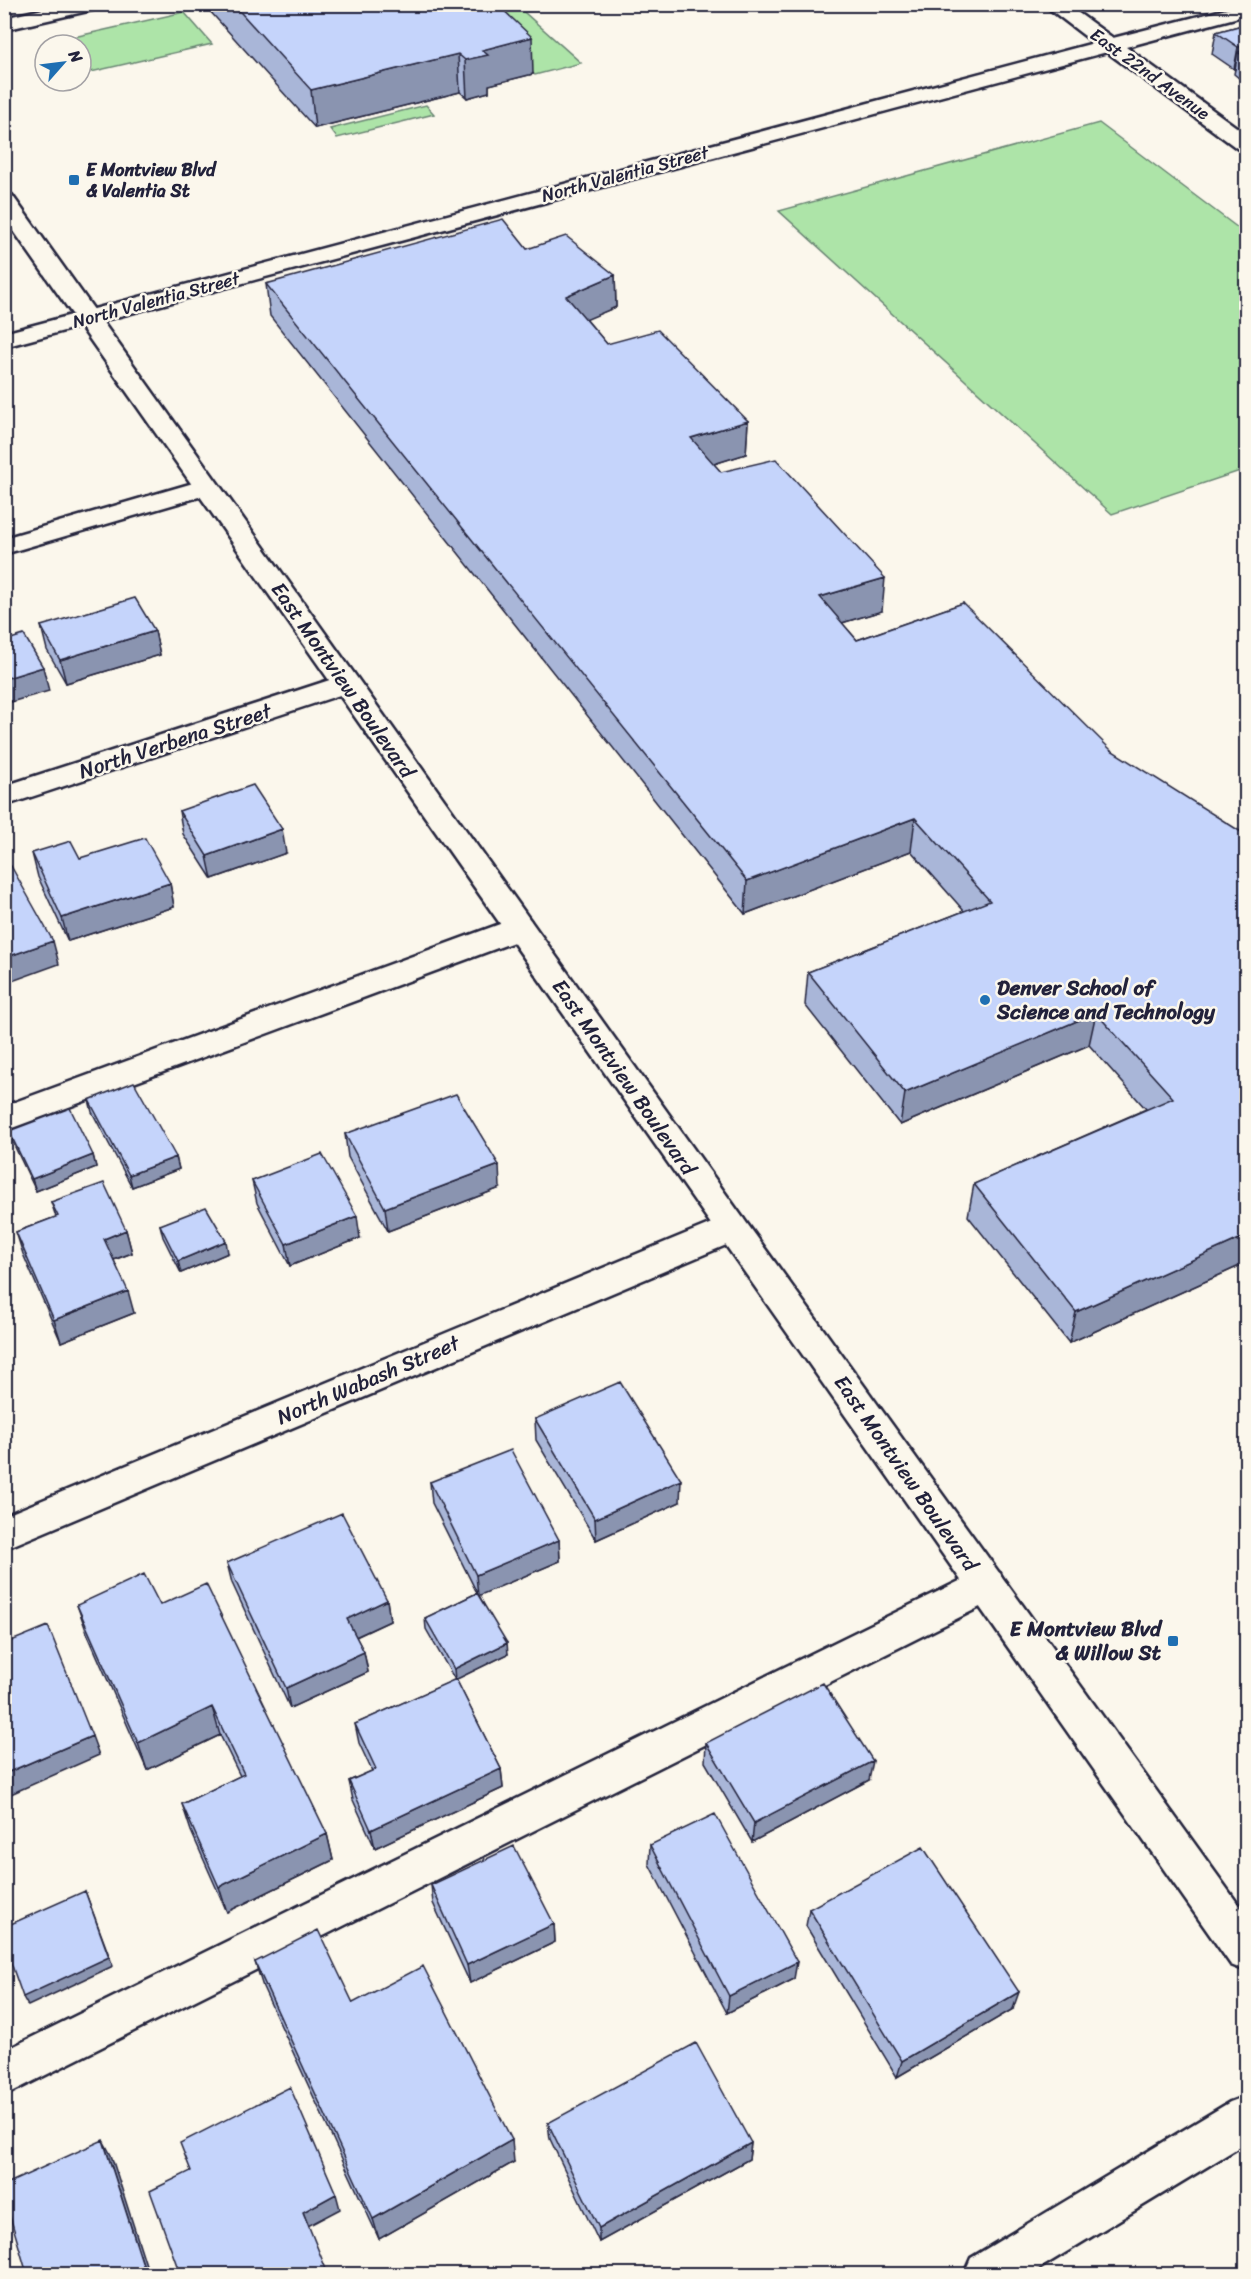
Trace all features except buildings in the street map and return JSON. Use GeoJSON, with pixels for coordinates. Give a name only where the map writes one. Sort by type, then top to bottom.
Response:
{"type":"FeatureCollection","features":[{"type":"Feature","properties":{"kind":"street"},"geometry":{"type":"LineString","coordinates":[[4,24],[94,4]]}},
{"type":"Feature","properties":{"kind":"street","name":"East 22nd Avenue"},"geometry":{"type":"LineString","coordinates":[[1053,4],[1246,144]]}},
{"type":"Feature","properties":{"kind":"street","name":"North Valentia Street"},"geometry":{"type":"LineString","coordinates":[[4,340],[1246,9]]}},
{"type":"Feature","properties":{"kind":"street","name":"East Montview Boulevard"},"geometry":{"type":"LineString","coordinates":[[4,200],[345,684],[1246,1950]]}},
{"type":"Feature","properties":{"kind":"street"},"geometry":{"type":"LineString","coordinates":[[4,546],[207,487]]}},
{"type":"Feature","properties":{"kind":"street","name":"North Verbena Street"},"geometry":{"type":"LineString","coordinates":[[4,796],[345,684]]}},
{"type":"Feature","properties":{"kind":"street"},"geometry":{"type":"LineString","coordinates":[[4,1119],[519,928]]}},
{"type":"Feature","properties":{"kind":"street","name":"North Wabash Street"},"geometry":{"type":"LineString","coordinates":[[4,1533],[731,1227]]}},
{"type":"Feature","properties":{"kind":"street"},"geometry":{"type":"LineString","coordinates":[[4,2074],[986,1585]]}},
{"type":"Feature","properties":{"kind":"street"},"geometry":{"type":"LineString","coordinates":[[987,2274],[1246,2118]]}},
{"type":"Feature","properties":{"kind":"green space"},"geometry":{"type":"Polygon","coordinates":[[[460,5],[516,5],[581,63],[535,75],[460,5]]]}},
{"type":"Feature","properties":{"kind":"green space"},"geometry":{"type":"Polygon","coordinates":[[[184,12],[212,44],[93,72],[91,33],[184,12]]]}},
{"type":"Feature","properties":{"kind":"green space"},"geometry":{"type":"Polygon","coordinates":[[[426,105],[434,114],[337,138],[330,129],[426,105]]]}},
{"type":"Feature","properties":{"kind":"green space"},"geometry":{"type":"Polygon","coordinates":[[[1099,123],[1246,234],[1246,469],[1112,514],[779,211],[1099,123]]]}},
{"type":"Feature","properties":{"kind":"place","name":"E Montview Blvd & Valentia St"},"geometry":{"type":"Point","coordinates":[74,180]}},
{"type":"Feature","properties":{"kind":"place","name":"Denver School of Science and Technology"},"geometry":{"type":"Point","coordinates":[985,1000]}},
{"type":"Feature","properties":{"kind":"place","name":"E Montview Blvd & Willow St"},"geometry":{"type":"Point","coordinates":[1173,1641]}}]}
